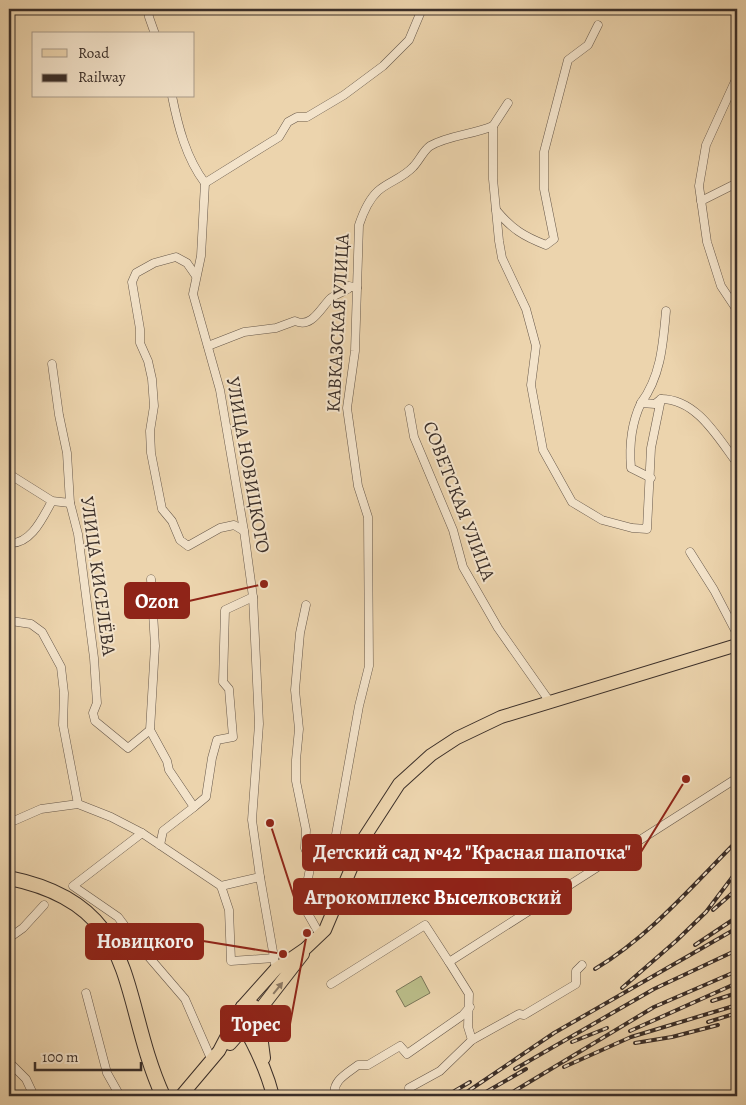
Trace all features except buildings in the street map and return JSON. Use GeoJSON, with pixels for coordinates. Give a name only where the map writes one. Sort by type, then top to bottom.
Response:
{"type":"FeatureCollection","features":[{"type":"Feature","properties":{"kind":"highway"},"geometry":{"type":"LineString","coordinates":[[9,878],[53,890],[78,904],[105,932],[122,963],[153,1075],[163,1096]]}},
{"type":"Feature","properties":{"kind":"main road"},"geometry":{"type":"LineString","coordinates":[[181,1096],[258,1012],[298,964],[306,949],[320,935],[333,916],[364,838],[399,784],[431,755],[471,730],[501,718],[737,646]]}},
{"type":"Feature","properties":{"kind":"main road"},"geometry":{"type":"LineString","coordinates":[[220,1052],[242,1007],[275,963],[306,949]]}},
{"type":"Feature","properties":{"kind":"main road"},"geometry":{"type":"LineString","coordinates":[[242,1007],[250,1004],[258,1008],[266,1069],[274,1096]]}},
{"type":"Feature","properties":{"kind":"main road"},"geometry":{"type":"LineString","coordinates":[[242,1007],[239,1019],[266,1069]]}},
{"type":"Feature","properties":{"kind":"main road"},"geometry":{"type":"LineString","coordinates":[[220,1052],[248,1046],[266,1069]]}},
{"type":"Feature","properties":{"kind":"street"},"geometry":{"type":"LineString","coordinates":[[148,9],[148,17],[153,32]]}},
{"type":"Feature","properties":{"kind":"street"},"geometry":{"type":"LineString","coordinates":[[172,98],[176,120],[195,170],[205,183],[279,137],[288,122],[297,116],[307,117],[344,95],[383,66],[409,40],[422,9]]}},
{"type":"Feature","properties":{"kind":"street"},"geometry":{"type":"LineString","coordinates":[[496,210],[510,227],[527,237],[546,245],[554,239],[544,189],[544,152],[568,60],[588,45],[598,25]]}},
{"type":"Feature","properties":{"kind":"street"},"geometry":{"type":"LineString","coordinates":[[737,76],[706,145],[699,186],[707,242],[721,286],[737,310]]}},
{"type":"Feature","properties":{"kind":"street"},"geometry":{"type":"LineString","coordinates":[[508,103],[493,126],[496,210],[502,258],[526,309],[536,346],[531,385],[543,450],[572,502],[602,520],[632,528],[647,529],[652,448],[661,399]]}},
{"type":"Feature","properties":{"kind":"street","name":"КАВКАЗСКАЯ УЛИЦА"},"geometry":{"type":"LineString","coordinates":[[311,863],[330,855],[335,840],[359,706],[370,666],[368,517],[358,486],[347,408],[355,351],[359,225],[365,207],[378,191],[398,180],[412,168],[429,147],[457,135],[476,134],[493,126]]}},
{"type":"Feature","properties":{"kind":"street","name":"УЛИЦА НОВИЦКОГО"},"geometry":{"type":"LineString","coordinates":[[205,183],[200,256],[193,294],[220,390],[244,531],[253,597],[259,724],[252,820],[275,963]]}},
{"type":"Feature","properties":{"kind":"street"},"geometry":{"type":"LineString","coordinates":[[700,202],[737,183]]}},
{"type":"Feature","properties":{"kind":"street"},"geometry":{"type":"LineString","coordinates":[[196,276],[187,263],[176,257],[154,263],[136,274],[132,282],[140,329],[140,343],[148,361],[152,379],[154,406],[150,431],[151,453],[162,509],[172,521],[180,540],[188,546],[220,528],[234,525],[244,531]]}},
{"type":"Feature","properties":{"kind":"street"},"geometry":{"type":"LineString","coordinates":[[208,346],[244,332],[276,328],[295,321],[300,323],[310,321],[317,313],[323,311],[334,296],[348,289],[349,286],[357,288]]}},
{"type":"Feature","properties":{"kind":"street"},"geometry":{"type":"LineString","coordinates":[[651,478],[631,468],[630,442],[634,418],[650,390],[661,360],[666,311]]}},
{"type":"Feature","properties":{"kind":"street","name":"УЛИЦА КИСЕЛЁВА"},"geometry":{"type":"LineString","coordinates":[[52,364],[59,415],[67,453],[70,503],[78,534],[94,658],[97,703],[93,713],[95,721],[128,748],[150,730]]}},
{"type":"Feature","properties":{"kind":"street"},"geometry":{"type":"LineString","coordinates":[[641,403],[655,404],[661,399]]}},
{"type":"Feature","properties":{"kind":"street"},"geometry":{"type":"LineString","coordinates":[[661,399],[682,404],[705,420],[737,463]]}},
{"type":"Feature","properties":{"kind":"street","name":"СОВЕТСКАЯ УЛИЦА"},"geometry":{"type":"LineString","coordinates":[[410,409],[414,437],[453,530],[463,567],[498,628],[550,702]]}},
{"type":"Feature","properties":{"kind":"street"},"geometry":{"type":"LineString","coordinates":[[9,474],[52,501],[70,503]]}},
{"type":"Feature","properties":{"kind":"street"},"geometry":{"type":"LineString","coordinates":[[9,543],[22,540],[32,534],[52,501]]}},
{"type":"Feature","properties":{"kind":"street"},"geometry":{"type":"LineString","coordinates":[[690,552],[714,590],[737,634]]}},
{"type":"Feature","properties":{"kind":"street"},"geometry":{"type":"LineString","coordinates":[[151,578],[155,646],[150,730],[169,770],[194,807]]}},
{"type":"Feature","properties":{"kind":"street"},"geometry":{"type":"LineString","coordinates":[[160,845],[163,831],[206,797],[217,740],[233,738],[228,689],[223,682],[225,610],[253,597]]}},
{"type":"Feature","properties":{"kind":"street"},"geometry":{"type":"LineString","coordinates":[[306,605],[300,633],[295,690],[299,729],[296,781],[306,830],[305,848],[311,863],[303,905],[320,935]]}},
{"type":"Feature","properties":{"kind":"street"},"geometry":{"type":"LineString","coordinates":[[11,621],[31,624],[42,632],[61,667],[64,693],[63,725],[78,804]]}},
{"type":"Feature","properties":{"kind":"street"},"geometry":{"type":"LineString","coordinates":[[449,962],[737,778]]}},
{"type":"Feature","properties":{"kind":"street"},"geometry":{"type":"LineString","coordinates":[[9,823],[41,809],[78,804],[111,817],[142,833],[221,886],[228,910],[231,961],[275,963]]}},
{"type":"Feature","properties":{"kind":"street"},"geometry":{"type":"LineString","coordinates":[[142,833],[73,886],[118,917],[142,949],[185,999],[220,1052]]}},
{"type":"Feature","properties":{"kind":"street"},"geometry":{"type":"LineString","coordinates":[[221,886],[260,877]]}},
{"type":"Feature","properties":{"kind":"street"},"geometry":{"type":"LineString","coordinates":[[9,938],[23,928],[44,905]]}},
{"type":"Feature","properties":{"kind":"street"},"geometry":{"type":"LineString","coordinates":[[331,984],[425,925],[469,994],[468,1027],[472,1040]]}},
{"type":"Feature","properties":{"kind":"street"},"geometry":{"type":"LineString","coordinates":[[409,1088],[440,1071],[472,1040],[519,1014],[524,1015],[576,984],[576,971],[582,965]]}},
{"type":"Feature","properties":{"kind":"street"},"geometry":{"type":"LineString","coordinates":[[86,993],[107,1073],[120,1096]]}},
{"type":"Feature","properties":{"kind":"street"},"geometry":{"type":"LineString","coordinates":[[335,1096],[333,1089],[336,1083],[358,1065],[368,1065],[400,1046],[406,1054],[463,1015],[470,1007]]}},
{"type":"Feature","properties":{"kind":"street"},"geometry":{"type":"LineString","coordinates":[[9,1062],[26,1079],[34,1096]]}},
{"type":"Feature","properties":{"kind":"green space"},"geometry":{"type":"Polygon","coordinates":[[[421,976],[430,993],[405,1007],[396,991],[421,976]]]}},
{"type":"Feature","properties":{"kind":"railway"},"geometry":{"type":"LineString","coordinates":[[595,969],[615,956],[652,926],[737,841]]}},
{"type":"Feature","properties":{"kind":"railway"},"geometry":{"type":"LineString","coordinates":[[622,988],[706,912],[737,871]]}},
{"type":"Feature","properties":{"kind":"railway"},"geometry":{"type":"LineString","coordinates":[[713,910],[737,889]]}},
{"type":"Feature","properties":{"kind":"railway"},"geometry":{"type":"LineString","coordinates":[[695,945],[737,917]]}},
{"type":"Feature","properties":{"kind":"railway"},"geometry":{"type":"LineString","coordinates":[[461,1096],[554,1033],[737,928]]}},
{"type":"Feature","properties":{"kind":"railway"},"geometry":{"type":"LineString","coordinates":[[515,1069],[654,989],[737,950]]}},
{"type":"Feature","properties":{"kind":"railway"},"geometry":{"type":"LineString","coordinates":[[506,1096],[654,1007],[737,971]]}},
{"type":"Feature","properties":{"kind":"railway"},"geometry":{"type":"LineString","coordinates":[[630,1031],[737,983]]}},
{"type":"Feature","properties":{"kind":"railway"},"geometry":{"type":"LineString","coordinates":[[712,1001],[737,993]]}},
{"type":"Feature","properties":{"kind":"railway"},"geometry":{"type":"LineString","coordinates":[[564,1067],[631,1037],[737,1005]]}},
{"type":"Feature","properties":{"kind":"railway"},"geometry":{"type":"LineString","coordinates":[[708,1022],[737,1013]]}},
{"type":"Feature","properties":{"kind":"railway"},"geometry":{"type":"LineString","coordinates":[[635,1043],[672,1037],[718,1025]]}},
{"type":"Feature","properties":{"kind":"railway"},"geometry":{"type":"LineString","coordinates":[[572,1042],[607,1028]]}},
{"type":"Feature","properties":{"kind":"railway"},"geometry":{"type":"LineString","coordinates":[[479,1096],[526,1069]]}},
{"type":"Feature","properties":{"kind":"railway"},"geometry":{"type":"LineString","coordinates":[[446,1096],[470,1082]]}},
{"type":"Feature","properties":{"kind":"place","name":"Ozon"},"geometry":{"type":"Point","coordinates":[264,584]}},
{"type":"Feature","properties":{"kind":"place","name":"Детский сад №42 \"Красная шапочка\""},"geometry":{"type":"Point","coordinates":[686,779]}},
{"type":"Feature","properties":{"kind":"place","name":"Агрокомплекс Выселковский"},"geometry":{"type":"Point","coordinates":[270,823]}},
{"type":"Feature","properties":{"kind":"place","name":"Торес"},"geometry":{"type":"Point","coordinates":[307,933]}},
{"type":"Feature","properties":{"kind":"place","name":"Новицкого"},"geometry":{"type":"Point","coordinates":[283,954]}}]}
